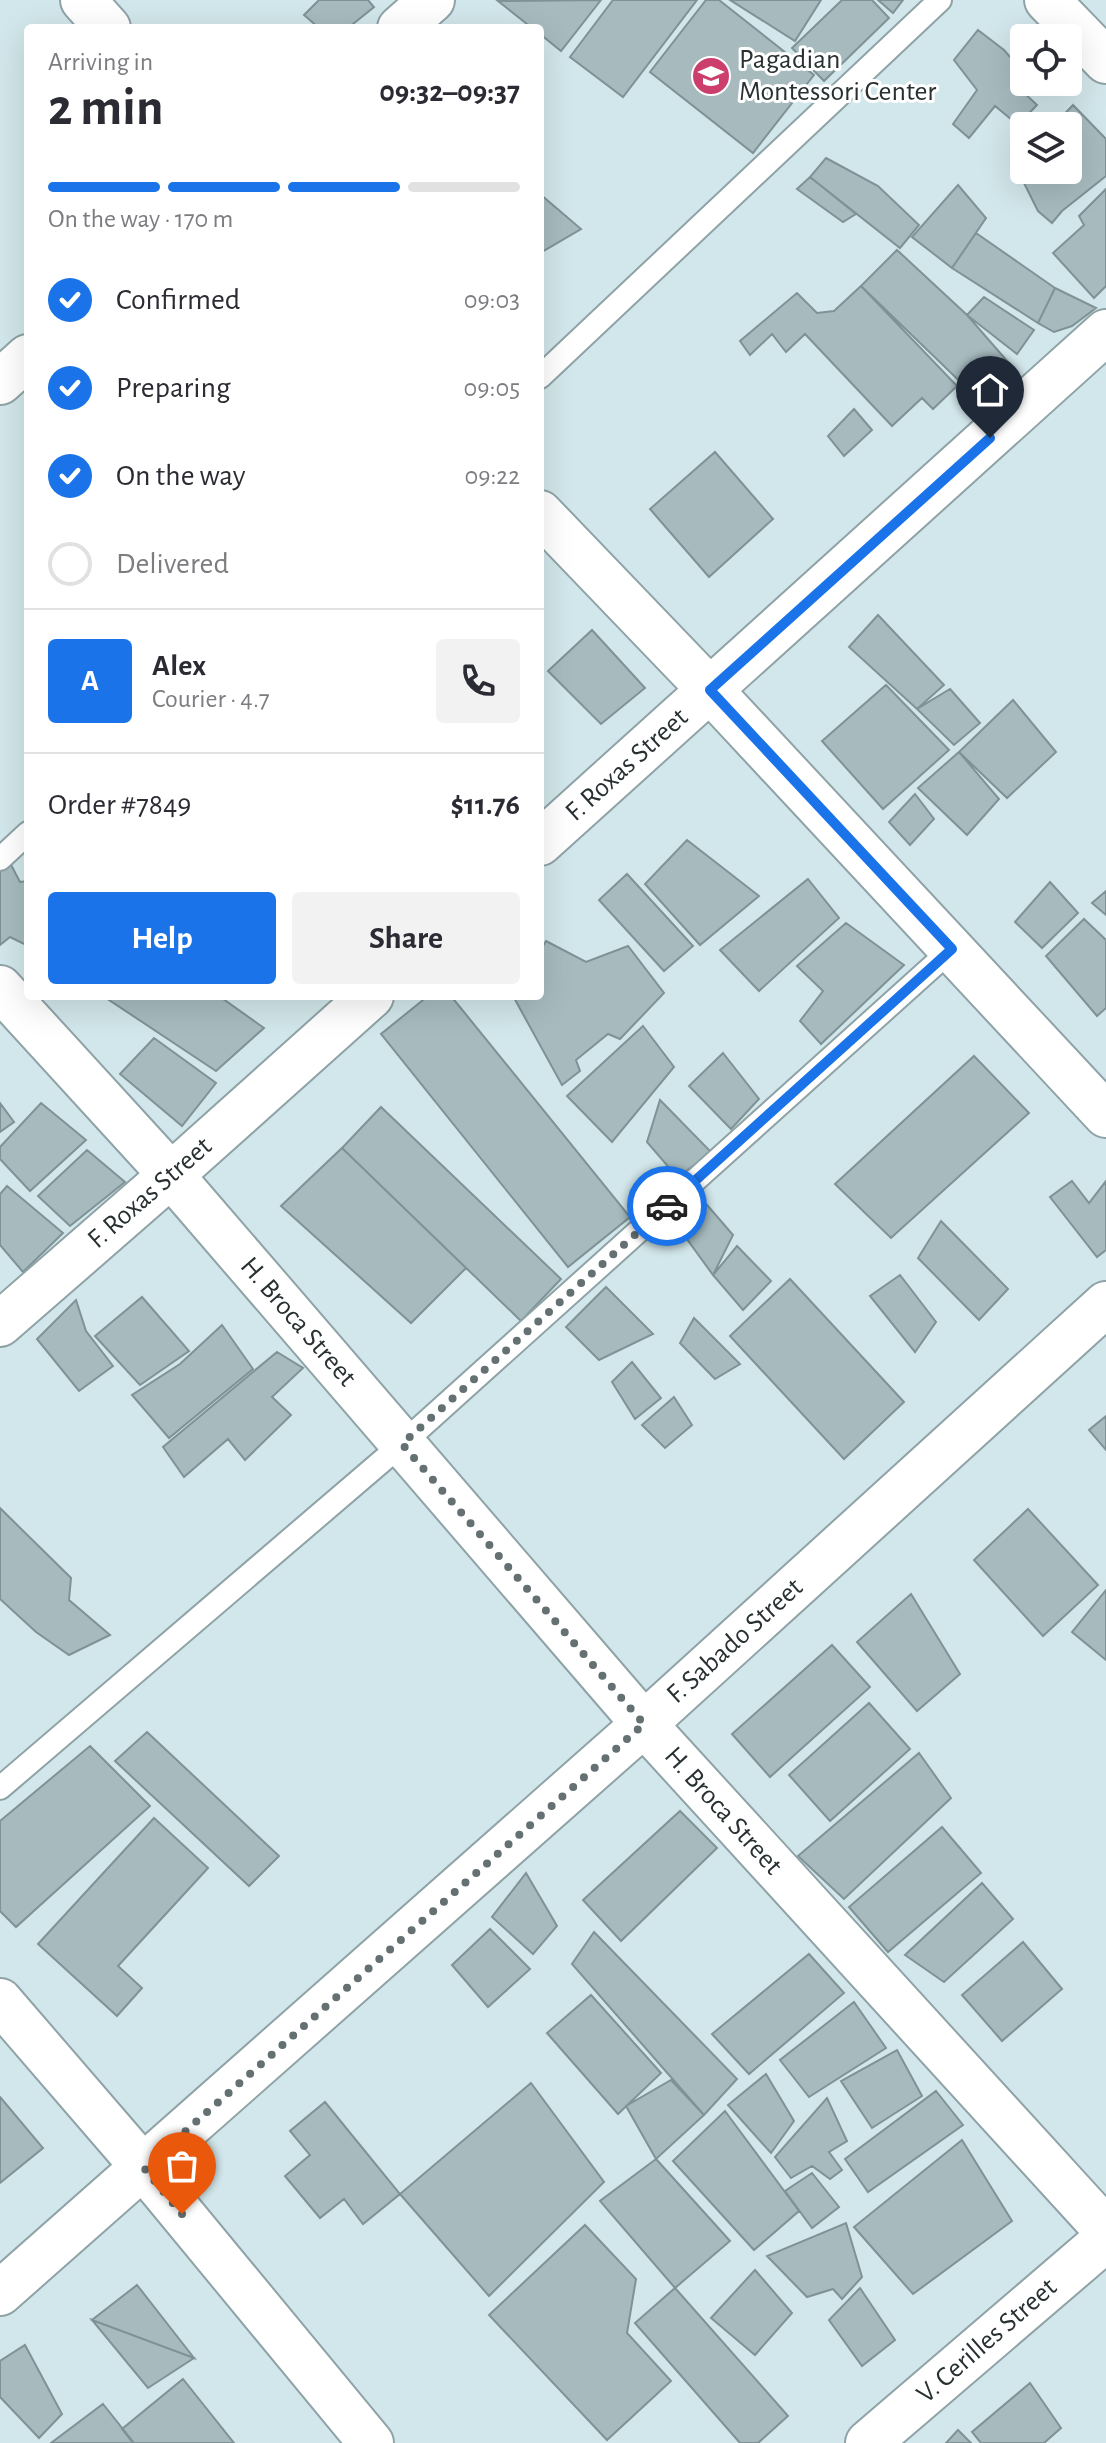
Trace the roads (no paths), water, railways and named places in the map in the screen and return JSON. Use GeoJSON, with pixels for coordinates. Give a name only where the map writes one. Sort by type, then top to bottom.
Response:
{"type":"FeatureCollection","features":[{"type":"Feature","properties":{"kind":"street"},"geometry":{"type":"LineString","coordinates":[[83,0],[104,24]]}},
{"type":"Feature","properties":{"kind":"street"},"geometry":{"type":"LineString","coordinates":[[405,24],[432,0]]}},
{"type":"Feature","properties":{"kind":"street"},"geometry":{"type":"LineString","coordinates":[[1047,0],[1106,61]]}},
{"type":"Feature","properties":{"kind":"street","name":"F. Roxas Street"},"geometry":{"type":"LineString","coordinates":[[544,839],[1106,332]]}},
{"type":"Feature","properties":{"kind":"street"},"geometry":{"type":"LineString","coordinates":[[0,382],[24,361]]}},
{"type":"Feature","properties":{"kind":"street"},"geometry":{"type":"LineString","coordinates":[[544,517],[710,690],[1106,1115]]}},
{"type":"Feature","properties":{"kind":"street","name":"H. Broca Street"},"geometry":{"type":"LineString","coordinates":[[0,988],[171,1175],[644,1724],[1106,2230]]}},
{"type":"Feature","properties":{"kind":"street","name":"F. Roxas Street"},"geometry":{"type":"LineString","coordinates":[[0,1324],[367,1000]]}},
{"type":"Feature","properties":{"kind":"street","name":"F. Sabado Street"},"geometry":{"type":"LineString","coordinates":[[0,2293],[644,1724],[1106,1304]]}},
{"type":"Feature","properties":{"kind":"street"},"geometry":{"type":"LineString","coordinates":[[0,2001],[144,2168],[371,2443]]}},
{"type":"Feature","properties":{"kind":"street","name":"V. Cerilles Street"},"geometry":{"type":"LineString","coordinates":[[868,2443],[1106,2239]]}},
{"type":"Feature","properties":{"kind":"lane"},"geometry":{"type":"LineString","coordinates":[[544,373],[940,0]]}},
{"type":"Feature","properties":{"kind":"lane"},"geometry":{"type":"LineString","coordinates":[[0,859],[24,837]]}},
{"type":"Feature","properties":{"kind":"lane"},"geometry":{"type":"LineString","coordinates":[[0,1788],[402,1444],[952,949]]}},
{"type":"Feature","properties":{"kind":"place","name":"Pagadian Montessori Center"},"geometry":{"type":"Point","coordinates":[711,76]}}]}
